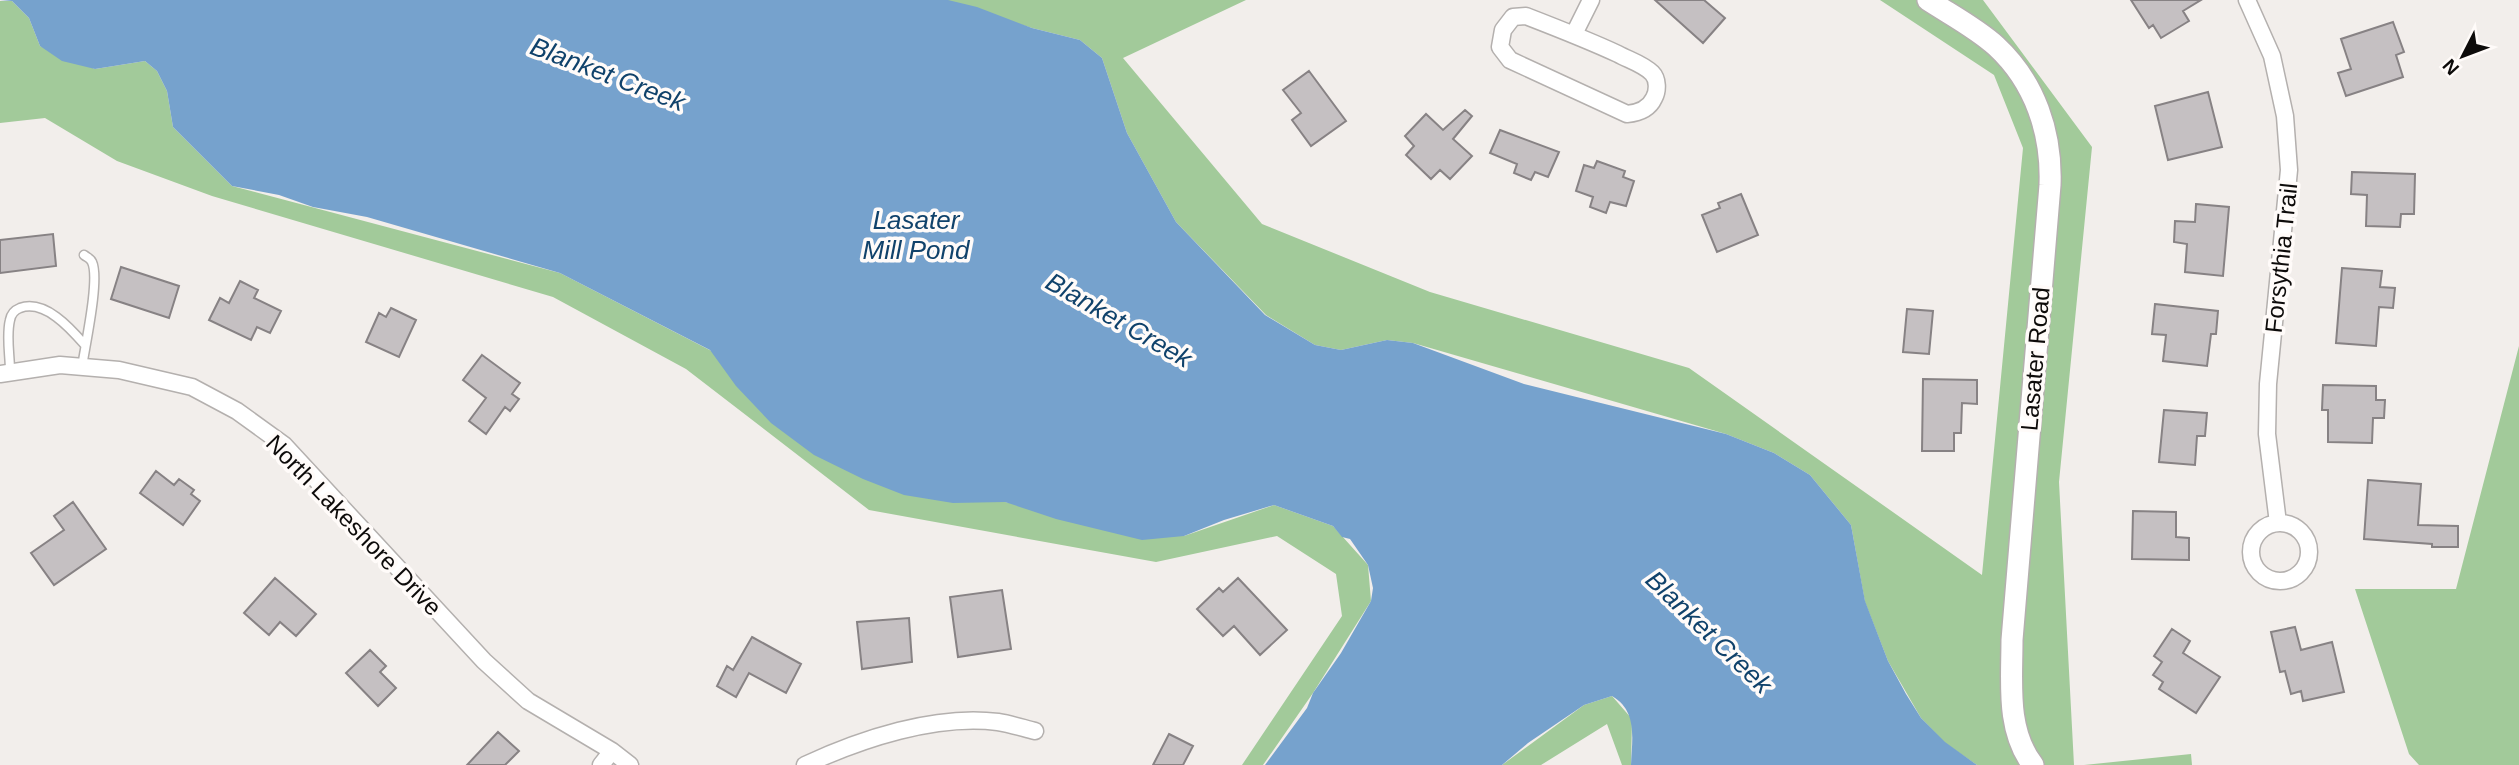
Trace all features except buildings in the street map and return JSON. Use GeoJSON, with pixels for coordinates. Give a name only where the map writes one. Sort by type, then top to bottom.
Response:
{"type":"FeatureCollection","features":[{"type":"Feature","properties":{"kind":"street"},"geometry":{"type":"LineString","coordinates":[[1574,34],[1591,0]]}},
{"type":"Feature","properties":{"kind":"street","name":"Lasater Road"},"geometry":{"type":"LineString","coordinates":[[1928,0],[1995,45],[2012,63],[2032,94],[2042,116],[2048,142],[2050,185],[2012,640],[2012,707],[2015,732],[2033,765]]}},
{"type":"Feature","properties":{"kind":"street","name":"Forsythia Trail"},"geometry":{"type":"LineString","coordinates":[[2247,0],[2272,56],[2285,116],[2289,170],[2268,384],[2267,435],[2278,523]]}},
{"type":"Feature","properties":{"kind":"street"},"geometry":{"type":"LineString","coordinates":[[1526,16],[1574,34],[1641,65],[1654,75],[1657,86],[1655,97],[1647,107],[1637,113],[1627,114],[1510,60],[1500,47],[1503,30],[1513,17],[1526,16]]}},
{"type":"Feature","properties":{"kind":"street","name":"North Lakeshore Drive"},"geometry":{"type":"LineString","coordinates":[[5,372],[60,365],[119,370],[192,387],[237,411],[284,445],[484,662],[528,701],[612,751],[630,765]]}},
{"type":"Feature","properties":{"kind":"street"},"geometry":{"type":"LineString","coordinates":[[806,765],[841,748],[877,736],[926,726],[965,721],[987,722],[1035,731]]}},
{"type":"Feature","properties":{"kind":"street"},"geometry":{"type":"LineString","coordinates":[[601,765],[612,751]]}},
{"type":"Feature","properties":{"kind":"lane"},"geometry":{"type":"LineString","coordinates":[[82,367],[94,285],[93,265],[84,255]]}},
{"type":"Feature","properties":{"kind":"lane"},"geometry":{"type":"LineString","coordinates":[[5,372],[10,320],[14,312],[22,307],[48,312],[68,326],[85,345]]}},
{"type":"Feature","properties":{"kind":"green space"},"geometry":{"type":"Polygon","coordinates":[[[943,0],[1246,0],[1123,58],[1262,224],[1430,292],[1689,368],[1982,575],[2023,148],[1994,75],[1880,0],[1983,0],[2092,147],[2059,482],[2074,765],[1977,765],[1945,743],[1921,718],[1888,661],[1865,602],[1851,525],[1810,475],[1774,453],[1726,434],[1413,343],[1387,340],[1341,350],[1315,345],[1266,315],[1176,222],[1127,133],[1102,58],[1080,40],[943,0]]]}},
{"type":"Feature","properties":{"kind":"green space"},"geometry":{"type":"Polygon","coordinates":[[[0,1],[12,1],[29,18],[40,46],[95,69],[145,61],[157,71],[167,91],[173,127],[232,186],[560,273],[1005,502],[1184,536],[1274,505],[1333,526],[1368,565],[1371,601],[1313,693],[1263,765],[1242,765],[1342,616],[1336,574],[1277,536],[1156,562],[869,510],[686,369],[553,297],[212,196],[117,161],[45,118],[0,123],[0,1]]]}},
{"type":"Feature","properties":{"kind":"green space"},"geometry":{"type":"Polygon","coordinates":[[[2519,346],[2519,765],[2419,765],[2409,754],[2355,589],[2456,589],[2519,346]]]}},
{"type":"Feature","properties":{"kind":"green space"},"geometry":{"type":"Polygon","coordinates":[[[1612,696],[1632,719],[1631,765],[1622,765],[1607,724],[1541,765],[1502,765],[1584,705],[1612,696]]]}},
{"type":"Feature","properties":{"kind":"green space"},"geometry":{"type":"Polygon","coordinates":[[[2191,754],[2192,765],[2084,765],[2191,754]]]}},
{"type":"Feature","properties":{"kind":"water","name":"Lasater Mill Pond"},"geometry":{"type":"Polygon","coordinates":[[[0,0],[948,0],[977,7],[1032,28],[1080,40],[1102,58],[1127,133],[1176,222],[1265,315],[1315,345],[1341,350],[1387,340],[1413,343],[1524,384],[1726,434],[1774,453],[1810,475],[1851,525],[1865,601],[1888,661],[1906,694],[1921,718],[1945,742],[1977,765],[1631,765],[1630,718],[1626,709],[1612,696],[1584,705],[1528,743],[1502,765],[1265,765],[1307,708],[1313,693],[1341,653],[1371,601],[1373,588],[1368,565],[1350,539],[1342,537],[1333,526],[1274,505],[1224,520],[1184,536],[1142,540],[1056,519],[1005,502],[953,503],[904,495],[863,479],[814,455],[771,423],[736,386],[710,350],[560,273],[367,217],[313,207],[279,195],[232,186],[173,127],[167,91],[157,71],[145,61],[95,69],[62,61],[40,46],[29,18],[12,1],[0,0]]]}},
{"type":"Feature","properties":{"kind":"water label","name":"Blanket Creek"},"geometry":{"type":"Point","coordinates":[608,74]}},
{"type":"Feature","properties":{"kind":"water label","name":"Blanket Creek"},"geometry":{"type":"Point","coordinates":[1119,320]}},
{"type":"Feature","properties":{"kind":"water label","name":"Blanket Creek"},"geometry":{"type":"Point","coordinates":[1709,632]}}]}
